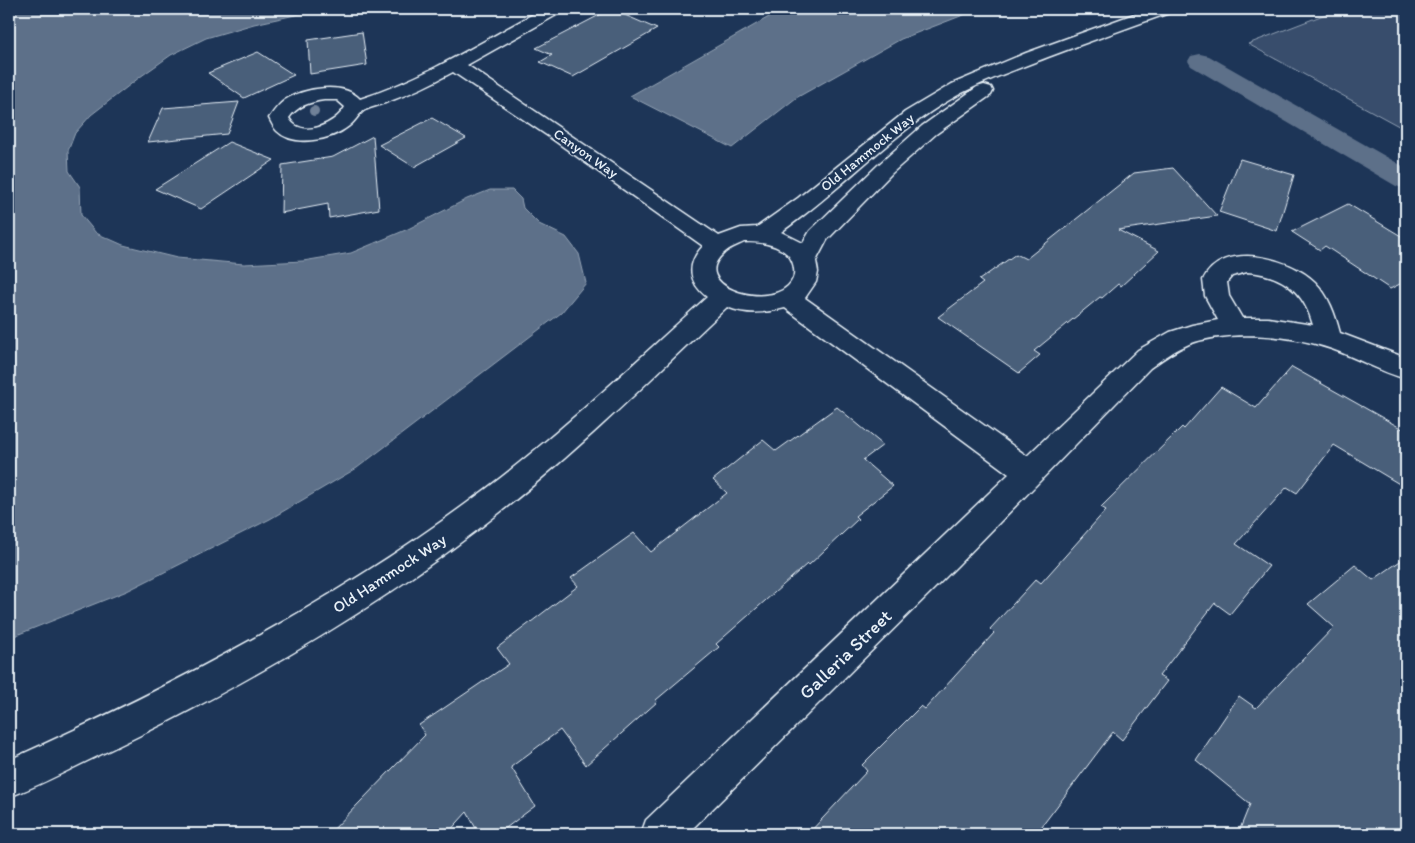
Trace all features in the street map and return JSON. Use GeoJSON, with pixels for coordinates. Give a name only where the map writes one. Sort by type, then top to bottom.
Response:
{"type":"FeatureCollection","features":[{"type":"Feature","properties":{"kind":"street"},"geometry":{"type":"LineString","coordinates":[[355,107],[383,99],[454,64],[554,9]]}},
{"type":"Feature","properties":{"kind":"street","name":"Old Hammock Way"},"geometry":{"type":"LineString","coordinates":[[761,235],[783,221],[887,132],[936,100],[975,79],[1164,9]]}},
{"type":"Feature","properties":{"kind":"street","name":"Old Hammock Way"},"geometry":{"type":"LineString","coordinates":[[805,260],[818,236],[885,169],[929,130],[992,85],[1063,45]]}},
{"type":"Feature","properties":{"kind":"street","name":"Canyon Way"},"geometry":{"type":"LineString","coordinates":[[454,64],[563,137],[717,245]]}},
{"type":"Feature","properties":{"kind":"street"},"geometry":{"type":"LineString","coordinates":[[761,235],[780,239],[795,248],[805,260],[807,274],[801,288],[788,298],[769,305],[748,306],[728,300],[712,290],[703,277],[703,263],[710,250],[723,241],[741,236],[761,235]]}},
{"type":"Feature","properties":{"kind":"street"},"geometry":{"type":"LineString","coordinates":[[1234,326],[1218,296],[1214,284],[1219,273],[1230,266],[1246,264],[1272,268],[1302,283],[1314,296],[1329,338]]}},
{"type":"Feature","properties":{"kind":"street","name":"Old Hammock Way"},"geometry":{"type":"LineString","coordinates":[[9,779],[164,706],[269,649],[377,583],[464,523],[539,463],[723,297]]}},
{"type":"Feature","properties":{"kind":"street"},"geometry":{"type":"LineString","coordinates":[[788,298],[1029,473]]}},
{"type":"Feature","properties":{"kind":"street","name":"Galleria Street"},"geometry":{"type":"LineString","coordinates":[[660,834],[1141,361],[1167,343],[1200,331],[1234,326],[1284,328],[1329,338],[1364,350],[1406,368]]}},
{"type":"Feature","properties":{"kind":"shaded area"},"geometry":{"type":"Polygon","coordinates":[[[9,9],[345,9],[300,14],[254,24],[206,38],[171,55],[91,115],[75,133],[68,151],[69,171],[80,187],[81,215],[96,233],[123,245],[177,258],[244,264],[303,261],[351,253],[408,229],[467,199],[490,190],[512,190],[521,199],[523,208],[539,224],[566,237],[579,254],[586,283],[561,313],[357,468],[270,519],[127,591],[9,638],[9,9]]]}},
{"type":"Feature","properties":{"kind":"shaded area"},"geometry":{"type":"Polygon","coordinates":[[[783,9],[979,9],[901,39],[796,98],[732,148],[630,96],[783,9]]]}},
{"type":"Feature","properties":{"kind":"shaded area"},"geometry":{"type":"Polygon","coordinates":[[[1339,9],[1406,9],[1406,130],[1248,44],[1339,9]]]}},
{"type":"Feature","properties":{"kind":"building"},"geometry":{"type":"Polygon","coordinates":[[[611,9],[657,29],[573,77],[540,62],[552,55],[536,48],[611,9]]]}},
{"type":"Feature","properties":{"kind":"building"},"geometry":{"type":"Polygon","coordinates":[[[362,32],[367,65],[310,74],[308,40],[362,32]]]}},
{"type":"Feature","properties":{"kind":"building"},"geometry":{"type":"Polygon","coordinates":[[[258,52],[294,75],[244,98],[208,73],[258,52]]]}},
{"type":"Feature","properties":{"kind":"building"},"geometry":{"type":"Polygon","coordinates":[[[239,102],[227,134],[148,142],[163,108],[239,102]]]}},
{"type":"Feature","properties":{"kind":"building"},"geometry":{"type":"Polygon","coordinates":[[[432,118],[466,138],[414,167],[379,145],[432,118]]]}},
{"type":"Feature","properties":{"kind":"building"},"geometry":{"type":"Polygon","coordinates":[[[373,136],[379,209],[329,218],[328,204],[281,213],[282,165],[333,157],[373,136]]]}},
{"type":"Feature","properties":{"kind":"building"},"geometry":{"type":"Polygon","coordinates":[[[229,142],[274,160],[201,209],[155,189],[229,142]]]}},
{"type":"Feature","properties":{"kind":"building"},"geometry":{"type":"Polygon","coordinates":[[[1240,159],[1294,175],[1277,231],[1219,212],[1240,159]]]}},
{"type":"Feature","properties":{"kind":"building"},"geometry":{"type":"Polygon","coordinates":[[[1173,168],[1217,216],[1118,230],[1159,251],[1121,286],[1118,284],[1102,298],[1100,297],[1034,351],[1040,355],[1019,373],[938,317],[983,283],[979,280],[1016,254],[1026,259],[1134,173],[1173,168]]]}},
{"type":"Feature","properties":{"kind":"building"},"geometry":{"type":"Polygon","coordinates":[[[1348,204],[1406,239],[1406,281],[1390,289],[1325,246],[1320,250],[1292,232],[1348,204]]]}},
{"type":"Feature","properties":{"kind":"building"},"geometry":{"type":"Polygon","coordinates":[[[1292,367],[1406,431],[1406,488],[1334,445],[1297,493],[1287,487],[1236,544],[1269,566],[1230,614],[1215,603],[1159,676],[1167,681],[1122,740],[1113,732],[1036,834],[808,834],[867,771],[862,765],[921,706],[925,709],[994,633],[990,629],[1036,579],[1041,583],[1106,510],[1101,507],[1182,427],[1184,429],[1221,387],[1256,408],[1292,367]]]}},
{"type":"Feature","properties":{"kind":"building"},"geometry":{"type":"Polygon","coordinates":[[[837,407],[883,445],[863,460],[893,486],[855,516],[858,519],[809,565],[807,564],[716,644],[719,647],[656,700],[657,702],[586,765],[560,730],[511,767],[535,806],[498,834],[479,834],[467,812],[447,834],[329,834],[425,735],[419,725],[509,664],[497,648],[578,586],[571,578],[634,533],[651,552],[727,493],[713,480],[763,440],[776,451],[837,407]]]}},
{"type":"Feature","properties":{"kind":"building"},"geometry":{"type":"Polygon","coordinates":[[[1406,557],[1406,834],[1238,834],[1250,804],[1196,760],[1239,696],[1256,708],[1334,627],[1308,604],[1355,565],[1373,580],[1406,557]]]}},
{"type":"Feature","properties":{"kind":"waterway"},"geometry":{"type":"LineString","coordinates":[[1200,61],[1406,180]]}}]}
